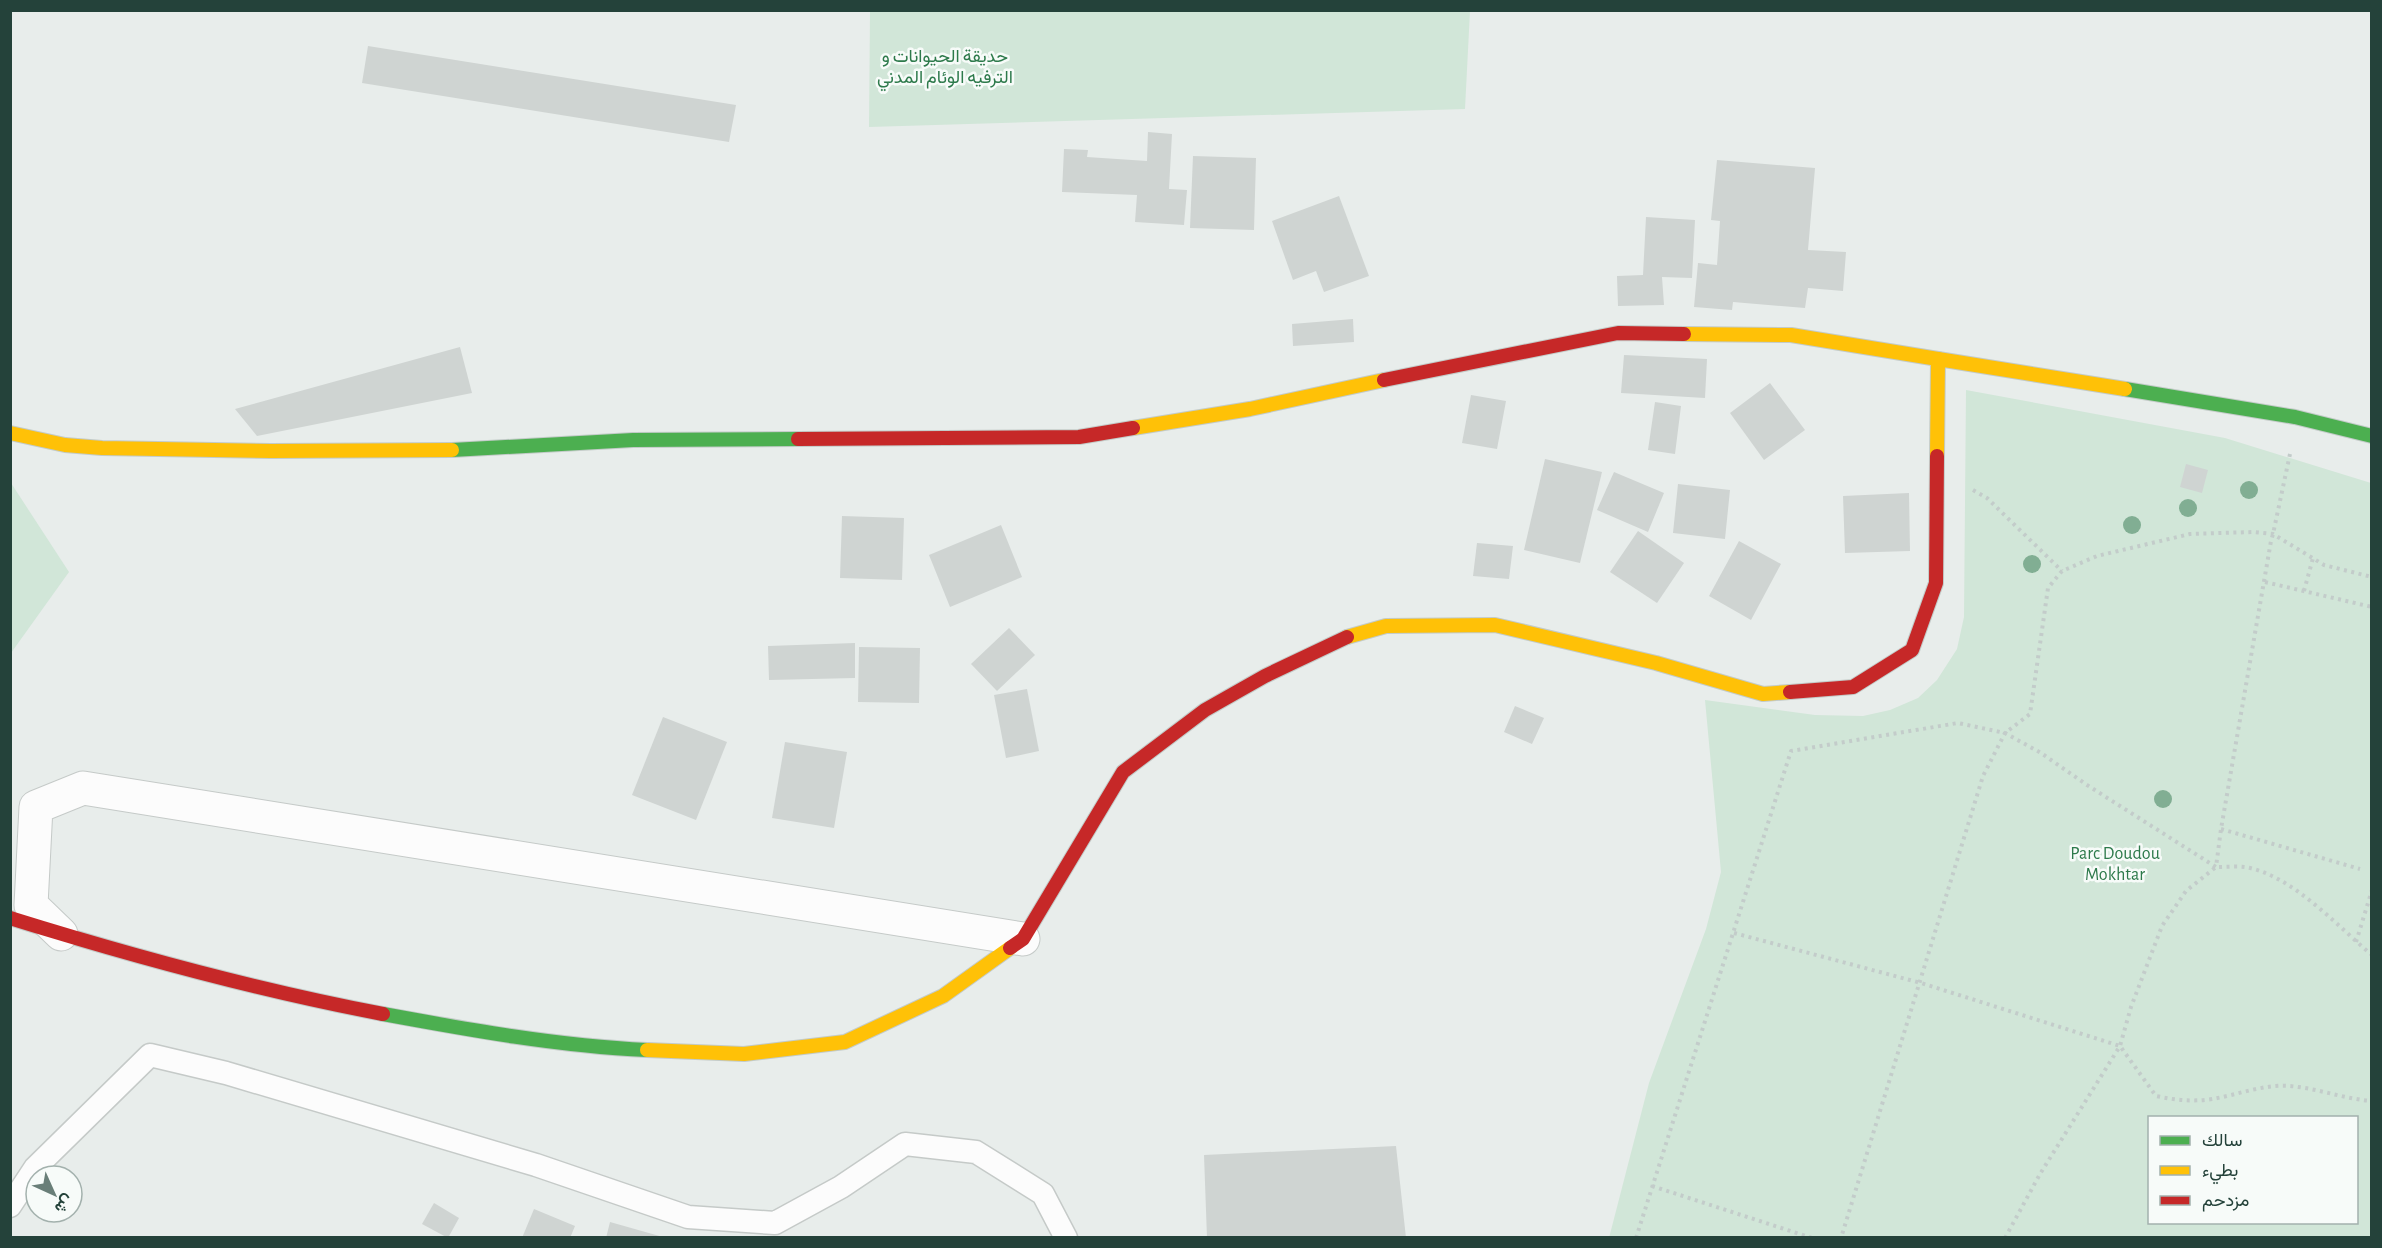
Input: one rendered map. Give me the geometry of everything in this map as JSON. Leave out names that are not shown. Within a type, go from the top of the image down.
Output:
[{"type":"street","points":[[10,433],[66,445],[102,448],[271,452],[442,451],[633,440],[1079,437],[1250,409],[1448,366],[1618,333],[1791,335],[2295,417],[2372,436]]},
{"type":"street","points":[[10,918],[295,997],[443,1025],[597,1048],[744,1054],[845,1042],[943,996],[1023,939],[1123,772],[1205,710],[1265,676],[1343,638],[1386,626],[1495,625],[1656,663],[1763,694],[1853,687],[1912,650],[1936,583],[1938,359]]},
{"type":"street","points":[[61,934],[31,904],[36,807],[84,788],[1023,939]]},
{"type":"lane","points":[[10,1206],[35,1167],[150,1055],[226,1073],[501,1155],[688,1217],[780,1230],[905,1144],[976,1152],[1043,1194],[1066,1238]]},
{"type":"path","points":[[2005,1238],[2040,1174],[2120,1046],[2162,926],[2187,891],[2216,867],[2295,417]]},
{"type":"path","points":[[1937,483],[1965,486],[1987,498],[2062,571]]},
{"type":"path","points":[[1841,1238],[1983,776],[2006,733],[2030,714],[2048,588],[2062,571],[2097,556],[2190,534],[2230,531],[2273,534],[2324,565],[2372,577]]},
{"type":"path","points":[[2304,591],[2313,558]]},
{"type":"path","points":[[2265,582],[2372,607]]},
{"type":"path","points":[[1636,1238],[1791,751],[1958,723],[2006,733],[2041,753],[2216,867],[2245,867],[2276,878],[2312,902],[2372,955]]},
{"type":"path","points":[[2221,829],[2360,869]]},
{"type":"path","points":[[2356,942],[2372,890]]},
{"type":"path","points":[[1734,933],[1921,983],[2120,1046],[2156,1096],[2180,1101],[2210,1099],[2288,1086],[2372,1101]]},
{"type":"path","points":[[1652,1186],[1812,1238]]},
{"type":"green space","name":"حديقة الحيوانات و الترفيه الوئام المدني","points":[[870,11],[1470,11],[1465,109],[869,127]]},
{"type":"green space","name":"Parc Doudou Mokhtar","points":[[1966,390],[2225,438],[2371,483],[2371,1237],[1609,1238],[1649,1083],[1706,929],[1721,872],[1705,700],[1815,715],[1863,716],[1890,710],[1918,698],[1937,680],[1957,649],[1964,617]]},
{"type":"green space","points":[[10,484],[69,572],[11,653]]},
{"type":"building","points":[[368,46],[736,105],[729,142],[362,83]]},
{"type":"building","points":[[1148,132],[1172,134],[1169,189],[1187,190],[1184,225],[1135,222],[1137,195],[1062,192],[1064,149],[1088,150],[1087,157],[1147,161]]},
{"type":"building","points":[[1193,156],[1256,158],[1254,230],[1190,228]]},
{"type":"building","points":[[1717,160],[1815,168],[1808,250],[1846,252],[1843,291],[1808,288],[1805,308],[1733,302],[1732,310],[1694,307],[1698,263],[1717,265],[1720,221],[1711,220]]},
{"type":"building","points":[[1339,196],[1369,276],[1324,292],[1316,271],[1293,280],[1272,221]]},
{"type":"building","points":[[1646,217],[1695,220],[1692,278],[1662,277],[1664,305],[1618,306],[1617,276],[1643,275]]},
{"type":"building","points":[[1353,319],[1354,342],[1293,346],[1292,324]]},
{"type":"building","points":[[460,347],[472,393],[257,436],[235,409]]},
{"type":"building","points":[[1624,355],[1707,359],[1705,398],[1621,393]]},
{"type":"building","points":[[1770,383],[1805,430],[1764,460],[1730,413]]},
{"type":"building","points":[[1471,395],[1506,401],[1497,449],[1462,443]]},
{"type":"building","points":[[1655,402],[1681,406],[1675,454],[1648,450]]},
{"type":"building","points":[[1545,459],[1602,472],[1580,563],[1524,550]]},
{"type":"building","points":[[2186,464],[2208,470],[2202,493],[2180,487]]},
{"type":"building","points":[[1614,472],[1664,493],[1648,532],[1597,510]]},
{"type":"building","points":[[1678,484],[1730,490],[1725,539],[1673,533]]},
{"type":"building","points":[[1909,493],[1910,551],[1845,553],[1843,496]]},
{"type":"building","points":[[842,516],[904,518],[902,580],[840,578]]},
{"type":"building","points":[[1001,525],[1022,577],[950,607],[929,555]]},
{"type":"building","points":[[1638,531],[1684,563],[1657,603],[1610,572]]},
{"type":"building","points":[[1739,541],[1781,564],[1751,620],[1709,596]]},
{"type":"building","points":[[1477,543],[1513,546],[1509,579],[1473,576]]},
{"type":"building","points":[[1009,628],[1035,655],[997,691],[971,664]]},
{"type":"building","points":[[855,643],[855,678],[769,680],[768,646]]},
{"type":"building","points":[[859,647],[920,648],[919,703],[858,702]]},
{"type":"building","points":[[1027,689],[1039,751],[1006,758],[994,695]]},
{"type":"building","points":[[1515,706],[1544,718],[1532,744],[1504,732]]},
{"type":"building","points":[[663,717],[727,742],[696,820],[632,795]]},
{"type":"building","points":[[785,742],[847,752],[834,828],[772,818]]},
{"type":"building","points":[[1396,1146],[1406,1238],[1207,1238],[1204,1155]]},
{"type":"building","points":[[434,1203],[459,1218],[448,1238],[422,1224]]},
{"type":"building","points":[[534,1209],[575,1226],[570,1238],[522,1238]]},
{"type":"building","points":[[610,1222],[663,1237],[606,1238]]},
{"type":"traffic: fast","points":[[2125,389],[2295,417],[2372,436]]},
{"type":"traffic: fast","points":[[452,450],[633,440],[798,439]]},
{"type":"traffic: fast","points":[[383,1014],[547,1041],[647,1050]]},
{"type":"traffic: slow","points":[[1684,334],[1791,335],[1938,359]]},
{"type":"traffic: slow","points":[[1937,456],[1938,359],[2125,389]]},
{"type":"traffic: slow","points":[[1133,428],[1250,409],[1384,380]]},
{"type":"traffic: slow","points":[[10,433],[65,445],[102,448],[271,451],[452,450]]},
{"type":"traffic: slow","points":[[1347,637],[1386,626],[1495,625],[1656,663],[1763,694],[1790,692]]},
{"type":"traffic: slow","points":[[647,1050],[744,1054],[845,1042],[943,996],[1010,948]]},
{"type":"traffic: jam","points":[[1384,380],[1618,333],[1684,334]]},
{"type":"traffic: jam","points":[[798,439],[1079,437],[1133,428]]},
{"type":"traffic: jam","points":[[1790,692],[1853,687],[1912,650],[1936,583],[1937,456]]},
{"type":"traffic: jam","points":[[1010,948],[1023,939],[1123,772],[1205,710],[1265,676],[1347,637]]},
{"type":"traffic: jam","points":[[10,918],[195,971],[383,1014]]}]
